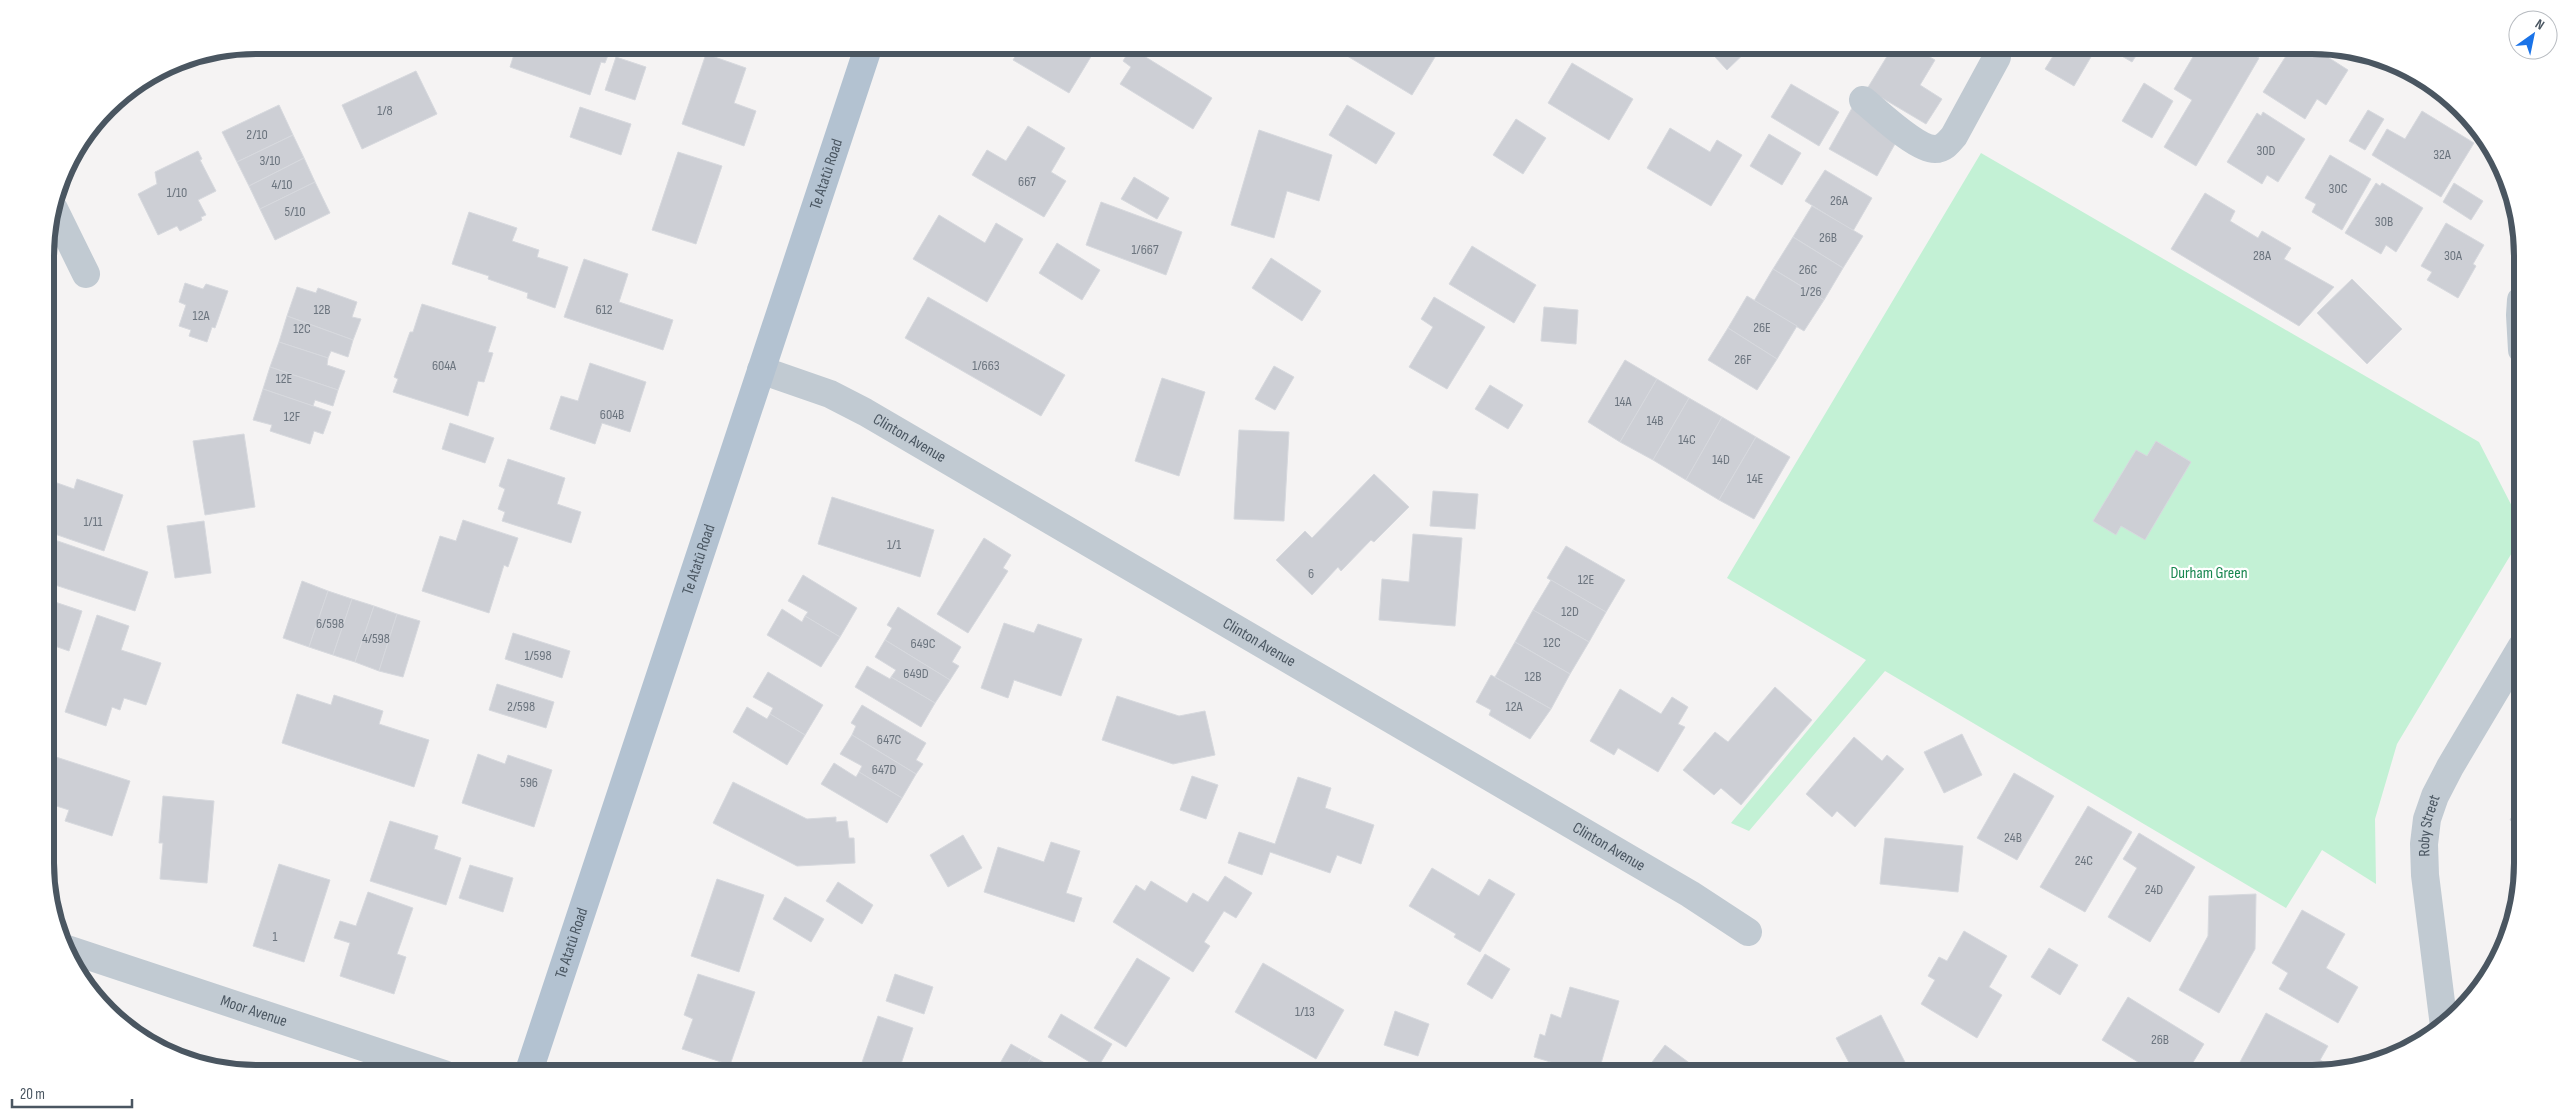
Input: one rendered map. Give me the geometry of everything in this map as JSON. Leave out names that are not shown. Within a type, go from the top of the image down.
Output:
[{"type":"main road","name":"Te Atatū Road","points":[[531,1065],[866,54]]},
{"type":"street","points":[[1863,100],[1920,144],[1934,149],[1945,146],[1954,136],[1991,54]]},
{"type":"street","points":[[58,217],[86,274]]},
{"type":"street","name":"Clinton Avenue","points":[[761,370],[830,394],[865,412],[1681,889],[1748,932]]},
{"type":"street","name":"Roby Street","points":[[2443,1017],[2425,875],[2424,844],[2427,819],[2435,796],[2450,767],[2514,659]]},
{"type":"street","name":"Moor Avenue","points":[[75,952],[417,1065]]},
{"type":"green space","name":"Durham Green","points":[[1981,153],[2479,442],[2514,510],[2514,549],[2397,744],[2375,819],[2376,884],[2322,850],[2286,908],[1885,671],[1749,831],[1731,823],[1866,660],[1727,578]]},
{"type":"building","points":[[514,54],[608,54],[605,63],[601,62],[590,95],[510,67]]},
{"type":"building","points":[[706,54],[746,68],[734,103],[756,111],[744,146],[682,124]]},
{"type":"building","points":[[1017,54],[1093,54],[1069,93],[1013,60]]},
{"type":"building","points":[[1127,54],[1141,54],[1212,98],[1193,129],[1120,84],[1131,67],[1123,61]]},
{"type":"building","points":[[1344,54],[1430,54],[1435,57],[1412,95]]},
{"type":"building","points":[[1712,54],[1744,54],[1727,70]]},
{"type":"building","points":[[1888,54],[1929,54],[1928,56],[1935,60],[1920,85],[1942,99],[1926,124],[1867,89]]},
{"type":"building","points":[[2054,54],[2093,54],[2074,86],[2045,69]]},
{"type":"building","points":[[2118,54],[2137,54],[2132,62]]},
{"type":"building","points":[[2195,54],[2252,54],[2259,58],[2196,166],[2164,147],[2192,100],[2174,89]]},
{"type":"building","points":[[2287,54],[2323,54],[2348,70],[2326,105],[2317,99],[2305,119],[2263,92]]},
{"type":"building","points":[[616,57],[646,67],[635,100],[605,90]]},
{"type":"building","points":[[1572,63],[1633,99],[1609,140],[1548,103]]},
{"type":"building","points":[[416,71],[437,114],[362,149],[342,105]]},
{"type":"building","points":[[2144,83],[2173,101],[2152,138],[2122,121]]},
{"type":"building","points":[[1791,84],[1839,112],[1819,146],[1771,117]]},
{"type":"building","points":[[279,105],[293,135],[237,162],[222,132]]},
{"type":"building","points":[[1347,105],[1395,133],[1376,164],[1329,135]]},
{"type":"building","points":[[580,107],[631,124],[621,155],[570,137]]},
{"type":"building","points":[[1852,108],[1900,135],[1877,176],[1829,149]]},
{"type":"building","points":[[2368,110],[2384,119],[2365,150],[2349,141]]},
{"type":"building","points":[[2422,111],[2474,143],[2441,197],[2372,155],[2387,129],[2405,139]]},
{"type":"building","points":[[2263,112],[2305,139],[2278,182],[2267,175],[2262,184],[2227,162],[2257,113],[2261,116]]},
{"type":"building","points":[[1516,119],[1546,138],[1523,174],[1493,155]]},
{"type":"building","points":[[1028,126],[1065,148],[1051,172],[1066,181],[1044,217],[972,175],[987,150],[1006,161]]},
{"type":"building","points":[[1670,128],[1710,152],[1717,140],[1742,155],[1711,206],[1647,168]]},
{"type":"building","points":[[1259,130],[1332,155],[1319,201],[1287,191],[1274,238],[1231,225]]},
{"type":"building","points":[[1769,134],[1801,153],[1782,185],[1750,166]]},
{"type":"building","points":[[293,135],[304,158],[249,186],[237,162]]},
{"type":"building","points":[[198,151],[202,159],[200,160],[216,191],[198,200],[206,215],[201,217],[202,220],[180,231],[177,226],[158,235],[138,194],[157,184],[155,172]]},
{"type":"building","points":[[678,152],[722,166],[696,244],[652,230]]},
{"type":"building","points":[[2330,155],[2371,179],[2342,230],[2312,212],[2316,204],[2305,198]]},
{"type":"building","points":[[304,158],[315,182],[260,209],[249,186]]},
{"type":"building","points":[[1825,170],[1872,198],[1853,231],[1805,201]]},
{"type":"building","points":[[1134,177],[1169,198],[1157,219],[1121,199]]},
{"type":"building","points":[[315,182],[330,213],[275,240],[260,209]]},
{"type":"building","points":[[2376,183],[2380,186],[2382,183],[2423,208],[2396,252],[2386,245],[2381,254],[2345,233]]},
{"type":"building","points":[[2454,183],[2483,201],[2471,220],[2443,202]]},
{"type":"building","points":[[2205,193],[2235,211],[2230,221],[2258,238],[2262,231],[2291,248],[2284,259],[2334,287],[2299,326],[2171,249]]},
{"type":"building","points":[[1101,202],[1182,232],[1166,275],[1086,245]]},
{"type":"building","points":[[1812,206],[1863,236],[1843,268],[1793,237]]},
{"type":"building","points":[[469,212],[517,228],[512,241],[539,250],[537,257],[568,267],[555,308],[527,298],[528,293],[488,279],[489,276],[452,264]]},
{"type":"building","points":[[939,215],[985,243],[996,223],[1023,239],[987,302],[913,259]]},
{"type":"building","points":[[2446,223],[2484,245],[2473,264],[2476,266],[2458,298],[2427,280],[2432,272],[2421,266]]},
{"type":"building","points":[[1793,237],[1843,268],[1824,300],[1773,269]]},
{"type":"building","points":[[1057,243],[1100,270],[1082,300],[1039,273]]},
{"type":"building","points":[[1472,246],[1536,285],[1514,323],[1449,284]]},
{"type":"building","points":[[1271,258],[1321,291],[1302,321],[1252,288]]},
{"type":"building","points":[[584,259],[628,274],[619,302],[673,320],[663,350],[564,317]]},
{"type":"building","points":[[1773,269],[1824,300],[1804,331],[1754,301]]},
{"type":"building","points":[[2352,279],[2402,329],[2367,364],[2317,313]]},
{"type":"building","points":[[185,283],[203,289],[206,284],[228,291],[215,328],[212,327],[207,342],[189,336],[191,330],[179,326],[186,305],[179,302]]},
{"type":"building","points":[[297,287],[316,293],[318,288],[357,302],[352,317],[361,319],[353,340],[287,316]]},
{"type":"building","points":[[1747,296],[1797,326],[1777,359],[1728,328]]},
{"type":"building","points":[[928,297],[1065,375],[1041,416],[905,338]]},
{"type":"building","points":[[1434,297],[1485,327],[1447,389],[1409,367],[1433,327],[1421,319]]},
{"type":"building","points":[[422,304],[496,327],[488,352],[493,353],[484,382],[478,381],[468,416],[393,392],[398,379],[394,377],[410,332],[413,332]]},
{"type":"building","points":[[1544,307],[1578,310],[1576,344],[1541,341]]},
{"type":"building","points":[[287,316],[353,340],[348,357],[331,351],[328,358],[279,342]]},
{"type":"building","points":[[1728,328],[1777,359],[1757,390],[1708,360]]},
{"type":"building","points":[[279,342],[328,358],[327,365],[345,371],[338,390],[270,367]]},
{"type":"building","points":[[1625,360],[1657,379],[1620,442],[1588,422]]},
{"type":"building","points":[[590,363],[646,382],[630,432],[602,423],[595,444],[550,429],[561,396],[578,401]]},
{"type":"building","points":[[1274,366],[1294,377],[1275,410],[1255,399]]},
{"type":"building","points":[[270,367],[338,390],[333,406],[315,400],[313,406],[263,389]]},
{"type":"building","points":[[1162,378],[1205,392],[1179,476],[1135,461]]},
{"type":"building","points":[[1657,379],[1689,398],[1653,460],[1620,442]]},
{"type":"building","points":[[1490,385],[1523,405],[1508,429],[1475,409]]},
{"type":"building","points":[[263,389],[331,412],[323,434],[314,431],[310,444],[270,431],[272,425],[253,420]]},
{"type":"building","points":[[1689,398],[1722,417],[1686,480],[1653,460]]},
{"type":"building","points":[[1722,417],[1756,437],[1719,500],[1686,480]]},
{"type":"building","points":[[450,423],[494,438],[485,463],[442,449]]},
{"type":"building","points":[[1239,430],[1289,432],[1284,521],[1234,519]]},
{"type":"building","points":[[244,434],[255,507],[205,515],[193,441]]},
{"type":"building","points":[[1756,437],[1790,457],[1754,519],[1719,500]]},
{"type":"building","points":[[2156,441],[2191,462],[2145,540],[2121,526],[2116,535],[2093,521],[2136,450],[2147,456]]},
{"type":"building","points":[[508,459],[565,478],[557,504],[581,512],[571,543],[502,521],[505,512],[498,509],[505,489],[499,486]]},
{"type":"building","points":[[1374,474],[1409,507],[1374,542],[1371,540],[1341,571],[1338,567],[1312,595],[1276,560],[1305,531],[1312,538]]},
{"type":"building","points":[[77,479],[123,495],[104,551],[54,534],[54,482],[74,489]]},
{"type":"building","points":[[1433,491],[1478,494],[1475,529],[1430,526]]},
{"type":"building","points":[[832,497],[934,530],[920,577],[818,544]]},
{"type":"building","points":[[463,520],[518,538],[508,567],[504,565],[489,613],[422,591],[440,536],[456,541]]},
{"type":"building","points":[[204,521],[211,573],[175,578],[167,526]]},
{"type":"building","points":[[1413,534],[1462,538],[1455,626],[1379,620],[1382,579],[1409,582]]},
{"type":"building","points":[[984,538],[1011,555],[1003,568],[1008,571],[968,633],[937,614]]},
{"type":"building","points":[[54,540],[148,572],[135,611],[54,585]]},
{"type":"building","points":[[1566,546],[1625,580],[1606,612],[1547,578]]},
{"type":"building","points":[[803,575],[857,608],[840,637],[805,616],[808,612],[788,601]]},
{"type":"building","points":[[1551,580],[1606,612],[1589,642],[1533,610]]},
{"type":"building","points":[[302,581],[328,591],[309,647],[283,638]]},
{"type":"building","points":[[328,591],[352,599],[333,655],[309,647]]},
{"type":"building","points":[[352,599],[374,606],[355,662],[333,655]]},
{"type":"building","points":[[54,602],[82,611],[69,651],[54,646]]},
{"type":"building","points":[[374,606],[397,614],[379,671],[355,662]]},
{"type":"building","points":[[898,607],[961,647],[952,662],[959,666],[950,680],[885,640],[892,628],[887,625]]},
{"type":"building","points":[[782,609],[802,622],[805,616],[840,637],[821,667],[767,635]]},
{"type":"building","points":[[1533,610],[1589,642],[1570,674],[1515,642]]},
{"type":"building","points":[[397,614],[420,621],[403,677],[379,671]]},
{"type":"building","points":[[97,615],[129,626],[121,650],[161,663],[146,705],[124,698],[120,710],[112,707],[106,726],[65,712]]},
{"type":"building","points":[[1004,623],[1034,633],[1038,624],[1082,639],[1061,696],[1014,680],[1008,698],[981,688]]},
{"type":"building","points":[[513,633],[570,651],[562,678],[505,659]]},
{"type":"building","points":[[885,640],[950,680],[935,703],[891,677],[896,670],[875,657]]},
{"type":"building","points":[[1515,642],[1570,674],[1551,709],[1495,677]]},
{"type":"building","points":[[867,666],[890,679],[891,677],[935,703],[921,727],[855,687]]},
{"type":"building","points":[[768,672],[823,705],[805,735],[770,714],[773,708],[753,697]]},
{"type":"building","points":[[1491,675],[1551,709],[1530,739],[1489,715],[1491,710],[1476,702]]},
{"type":"building","points":[[497,684],[554,702],[546,728],[489,710]]},
{"type":"building","points":[[1775,687],[1812,720],[1741,805],[1721,788],[1714,795],[1683,770],[1715,732],[1728,742]]},
{"type":"building","points":[[1620,689],[1661,714],[1672,697],[1688,707],[1678,724],[1685,727],[1658,772],[1618,748],[1614,755],[1590,741]]},
{"type":"building","points":[[297,694],[331,705],[334,695],[383,711],[379,724],[429,740],[414,787],[282,743]]},
{"type":"building","points":[[1117,696],[1179,716],[1205,711],[1215,755],[1173,764],[1102,740]]},
{"type":"building","points":[[862,705],[926,743],[916,760],[923,764],[916,774],[852,735],[856,726],[851,723]]},
{"type":"building","points":[[747,707],[767,719],[770,714],[805,735],[787,765],[733,732]]},
{"type":"building","points":[[1962,734],[1982,775],[1944,793],[1924,752]]},
{"type":"building","points":[[852,735],[916,774],[902,798],[859,772],[862,766],[840,754]]},
{"type":"building","points":[[1854,737],[1882,761],[1887,755],[1904,769],[1855,827],[1837,811],[1832,817],[1806,794]]},
{"type":"building","points":[[478,754],[505,764],[508,755],[552,770],[534,827],[462,803]]},
{"type":"building","points":[[56,757],[130,781],[112,836],[65,821],[69,810],[54,805],[54,763]]},
{"type":"building","points":[[834,763],[856,777],[859,772],[902,798],[887,823],[821,784]]},
{"type":"building","points":[[2014,773],[2054,796],[2017,860],[1977,838]]},
{"type":"building","points":[[1192,776],[1218,785],[1206,819],[1180,810]]},
{"type":"building","points":[[1298,777],[1331,788],[1325,808],[1374,825],[1361,864],[1337,855],[1330,873],[1270,852],[1262,875],[1228,863],[1239,832],[1275,844]]},
{"type":"building","points":[[733,782],[807,819],[836,817],[836,822],[847,821],[849,838],[854,838],[855,863],[797,866],[713,823]]},
{"type":"building","points":[[163,796],[214,801],[207,883],[160,879],[163,843],[159,843]]},
{"type":"building","points":[[2088,806],[2132,832],[2085,912],[2040,887]]},
{"type":"building","points":[[2514,813],[2514,822],[2510,820]]},
{"type":"building","points":[[390,821],[438,836],[434,849],[461,858],[446,905],[370,881]]},
{"type":"building","points":[[2139,833],[2195,867],[2150,942],[2108,917],[2137,868],[2123,859]]},
{"type":"building","points":[[963,835],[982,868],[948,887],[930,855]]},
{"type":"building","points":[[1885,838],[1963,846],[1958,892],[1880,884]]},
{"type":"building","points":[[1051,842],[1080,851],[1066,893],[1082,898],[1074,922],[984,892],[998,847],[1044,862]]},
{"type":"building","points":[[279,864],[330,880],[304,962],[253,946]]},
{"type":"building","points":[[470,865],[513,878],[503,912],[459,898]]},
{"type":"building","points":[[1432,868],[1479,896],[1489,879],[1515,894],[1480,952],[1454,937],[1456,934],[1409,906]]},
{"type":"building","points":[[1225,876],[1252,893],[1236,918],[1224,911],[1204,942],[1210,946],[1193,972],[1113,922],[1136,885],[1145,891],[1151,881],[1187,903],[1193,893],[1208,902]]},
{"type":"building","points":[[717,879],[764,895],[739,972],[691,956]]},
{"type":"building","points":[[838,882],[873,905],[862,924],[826,901]]},
{"type":"building","points":[[368,892],[413,908],[397,954],[406,957],[394,994],[340,976],[350,943],[334,938],[340,921],[356,926]]},
{"type":"building","points":[[2256,894],[2255,949],[2219,1013],[2179,990],[2208,936],[2209,896]]},
{"type":"building","points":[[785,897],[824,919],[811,942],[773,919]]},
{"type":"building","points":[[2302,910],[2345,934],[2326,968],[2358,987],[2338,1023],[2279,989],[2288,973],[2272,963]]},
{"type":"building","points":[[1964,931],[2007,956],[1989,987],[2002,995],[1977,1038],[1921,1004],[1935,980],[1928,976],[1939,957],[1947,961]]},
{"type":"building","points":[[2049,948],[2078,965],[2060,995],[2031,977]]},
{"type":"building","points":[[1485,954],[1510,969],[1492,999],[1467,984]]},
{"type":"building","points":[[1137,958],[1170,978],[1126,1047],[1094,1028]]},
{"type":"building","points":[[1263,963],[1344,1010],[1316,1059],[1235,1012]]},
{"type":"building","points":[[698,974],[755,992],[730,1065],[682,1049],[693,1019],[684,1015]]},
{"type":"building","points":[[895,974],[933,987],[924,1014],[886,1001]]},
{"type":"building","points":[[1570,987],[1619,1001],[1601,1065],[1560,1065],[1534,1057],[1540,1034],[1545,1036],[1551,1014],[1561,1018]]},
{"type":"building","points":[[2128,997],[2204,1044],[2191,1065],[2136,1065],[2138,1062],[2102,1040]]},
{"type":"building","points":[[1395,1011],[1429,1024],[1418,1056],[1384,1045]]},
{"type":"building","points":[[2266,1013],[2328,1046],[2320,1060],[2329,1065],[2239,1064]]},
{"type":"building","points":[[1061,1014],[1112,1044],[1099,1065],[1095,1065],[1048,1037]]},
{"type":"building","points":[[1881,1015],[1906,1065],[1850,1065],[1836,1038]]},
{"type":"building","points":[[878,1016],[913,1028],[901,1065],[861,1065]]},
{"type":"building","points":[[1011,1044],[1032,1056],[1026,1065],[999,1065]]},
{"type":"building","points":[[1665,1045],[1692,1065],[1650,1065]]},
{"type":"building","points":[[1032,1056],[1048,1065],[1026,1065]]}]
